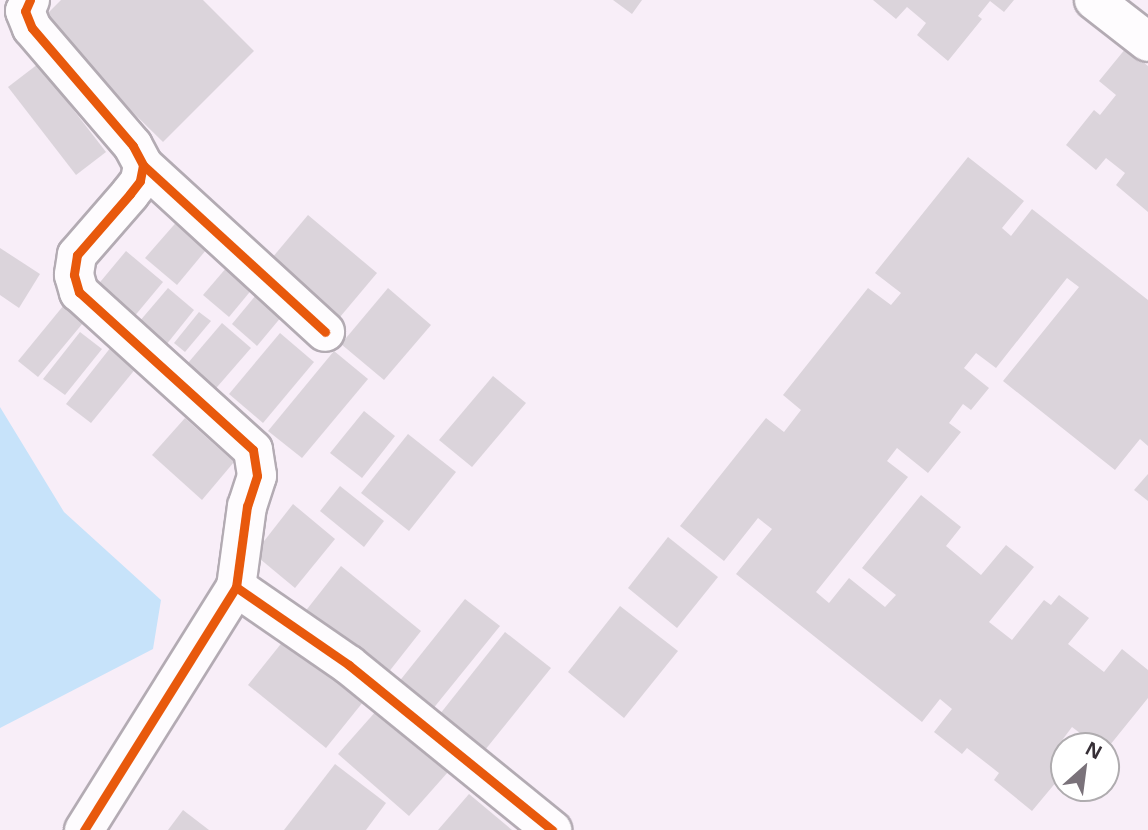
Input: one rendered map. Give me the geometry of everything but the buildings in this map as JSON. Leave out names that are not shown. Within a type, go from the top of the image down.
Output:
[{"type":"street","points":[[30,0],[25,11],[32,28],[133,146],[144,166],[326,332]]},
{"type":"street","points":[[1094,0],[1148,43]]},
{"type":"street","points":[[85,830],[236,587],[247,506],[257,476],[253,450],[79,292],[74,275],[77,255],[140,181],[144,166]]},
{"type":"street","points":[[236,587],[349,665],[552,830]]},
{"type":"water","points":[[0,407],[64,512],[161,600],[153,649],[0,728]]},
{"type":"cycle path","points":[[30,0],[25,11],[32,28],[133,146],[143,165],[140,181],[77,255],[74,275],[79,292],[253,450],[257,476],[247,506],[236,587],[84,830]]},
{"type":"cycle path","points":[[143,165],[325,332]]},
{"type":"cycle path","points":[[236,587],[349,665],[552,830]]}]
